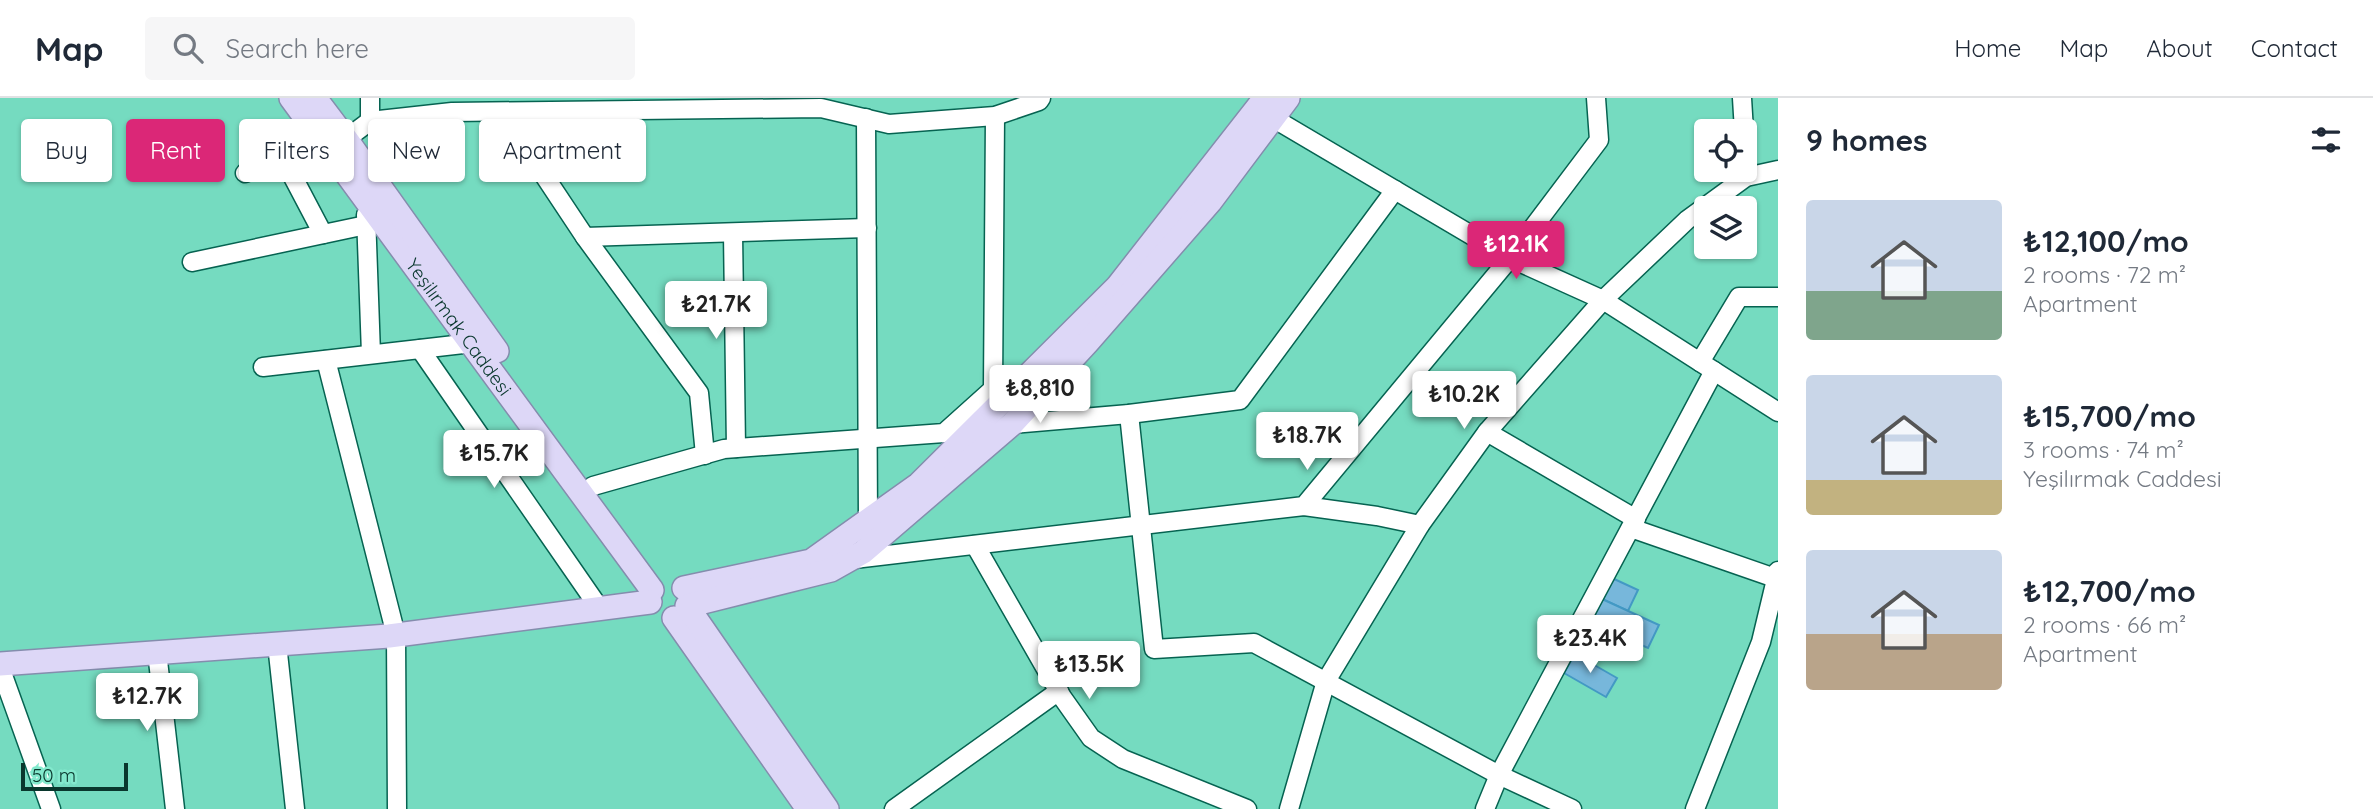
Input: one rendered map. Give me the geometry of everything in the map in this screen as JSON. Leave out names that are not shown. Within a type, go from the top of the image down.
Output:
[{"type":"main road","name":"Yeşilırmak Caddesi","points":[[291,98],[307,119]]},
{"type":"main road","name":"Yeşilırmak Caddesi","points":[[314,98],[330,119]]},
{"type":"main road","points":[[668,598],[811,562],[919,484],[1117,287],[1269,108],[1288,98]]},
{"type":"main road","points":[[0,665],[396,635],[600,609],[831,570],[863,552],[1012,424],[1210,202],[1269,108]]},
{"type":"main road","name":"Yeşilırmak Caddesi","points":[[354,150],[593,486],[808,809]]},
{"type":"main road","name":"Yeşilırmak Caddesi","points":[[353,182],[472,343],[827,809]]},
{"type":"street","points":[[370,98],[370,119]]},
{"type":"street","points":[[390,119],[452,113],[632,104],[745,103],[821,107],[846,105],[866,118],[889,124],[995,116],[1041,98]]},
{"type":"street","points":[[1304,506],[1510,258],[1599,140],[1596,98]]},
{"type":"street","points":[[1742,98],[1743,119]]},
{"type":"street","points":[[1269,108],[1395,190],[1510,258],[1603,300],[1778,412]]},
{"type":"street","points":[[502,111],[585,237],[699,393],[705,455]]},
{"type":"street","points":[[593,486],[736,448],[944,433],[993,389],[995,116]]},
{"type":"street","points":[[866,118],[868,521]]},
{"type":"street","points":[[1757,175],[1778,170]]},
{"type":"street","points":[[296,182],[323,234]]},
{"type":"street","points":[[1289,809],[1326,681],[1419,525],[1487,432],[1603,300],[1687,220],[1739,182]]},
{"type":"street","points":[[1012,424],[1129,414],[1240,400],[1395,190]]},
{"type":"street","points":[[365,198],[372,354]]},
{"type":"street","points":[[192,262],[366,225]]},
{"type":"street","points":[[585,237],[867,228]]},
{"type":"street","points":[[733,233],[736,448]]},
{"type":"street","points":[[1485,809],[1499,775],[1633,523],[1740,297],[1778,297]]},
{"type":"street","points":[[263,367],[472,343]]},
{"type":"street","points":[[420,349],[600,609]]},
{"type":"street","points":[[326,360],[396,635],[397,809]]},
{"type":"street","points":[[1129,414],[1154,649],[1254,643],[1499,775],[1572,809]]},
{"type":"street","points":[[1487,432],[1633,523],[1777,576],[1761,642],[1695,809]]},
{"type":"street","points":[[851,559],[1304,506],[1419,525]]},
{"type":"street","points":[[975,545],[1059,691],[1091,738],[1123,759],[1247,809]]},
{"type":"street","points":[[277,644],[295,809]]},
{"type":"street","points":[[157,652],[175,809]]},
{"type":"street","points":[[0,665],[51,809]]},
{"type":"street","points":[[894,809],[1059,691]]},
{"type":"building","points":[[1612,578],[1638,590],[1628,611],[1602,599]]},
{"type":"building","points":[[1602,599],[1659,625],[1648,648],[1591,623]]},
{"type":"building","points":[[1589,628],[1614,643],[1604,660],[1579,646]]},
{"type":"building","points":[[1575,654],[1617,678],[1606,697],[1564,673]]}]
